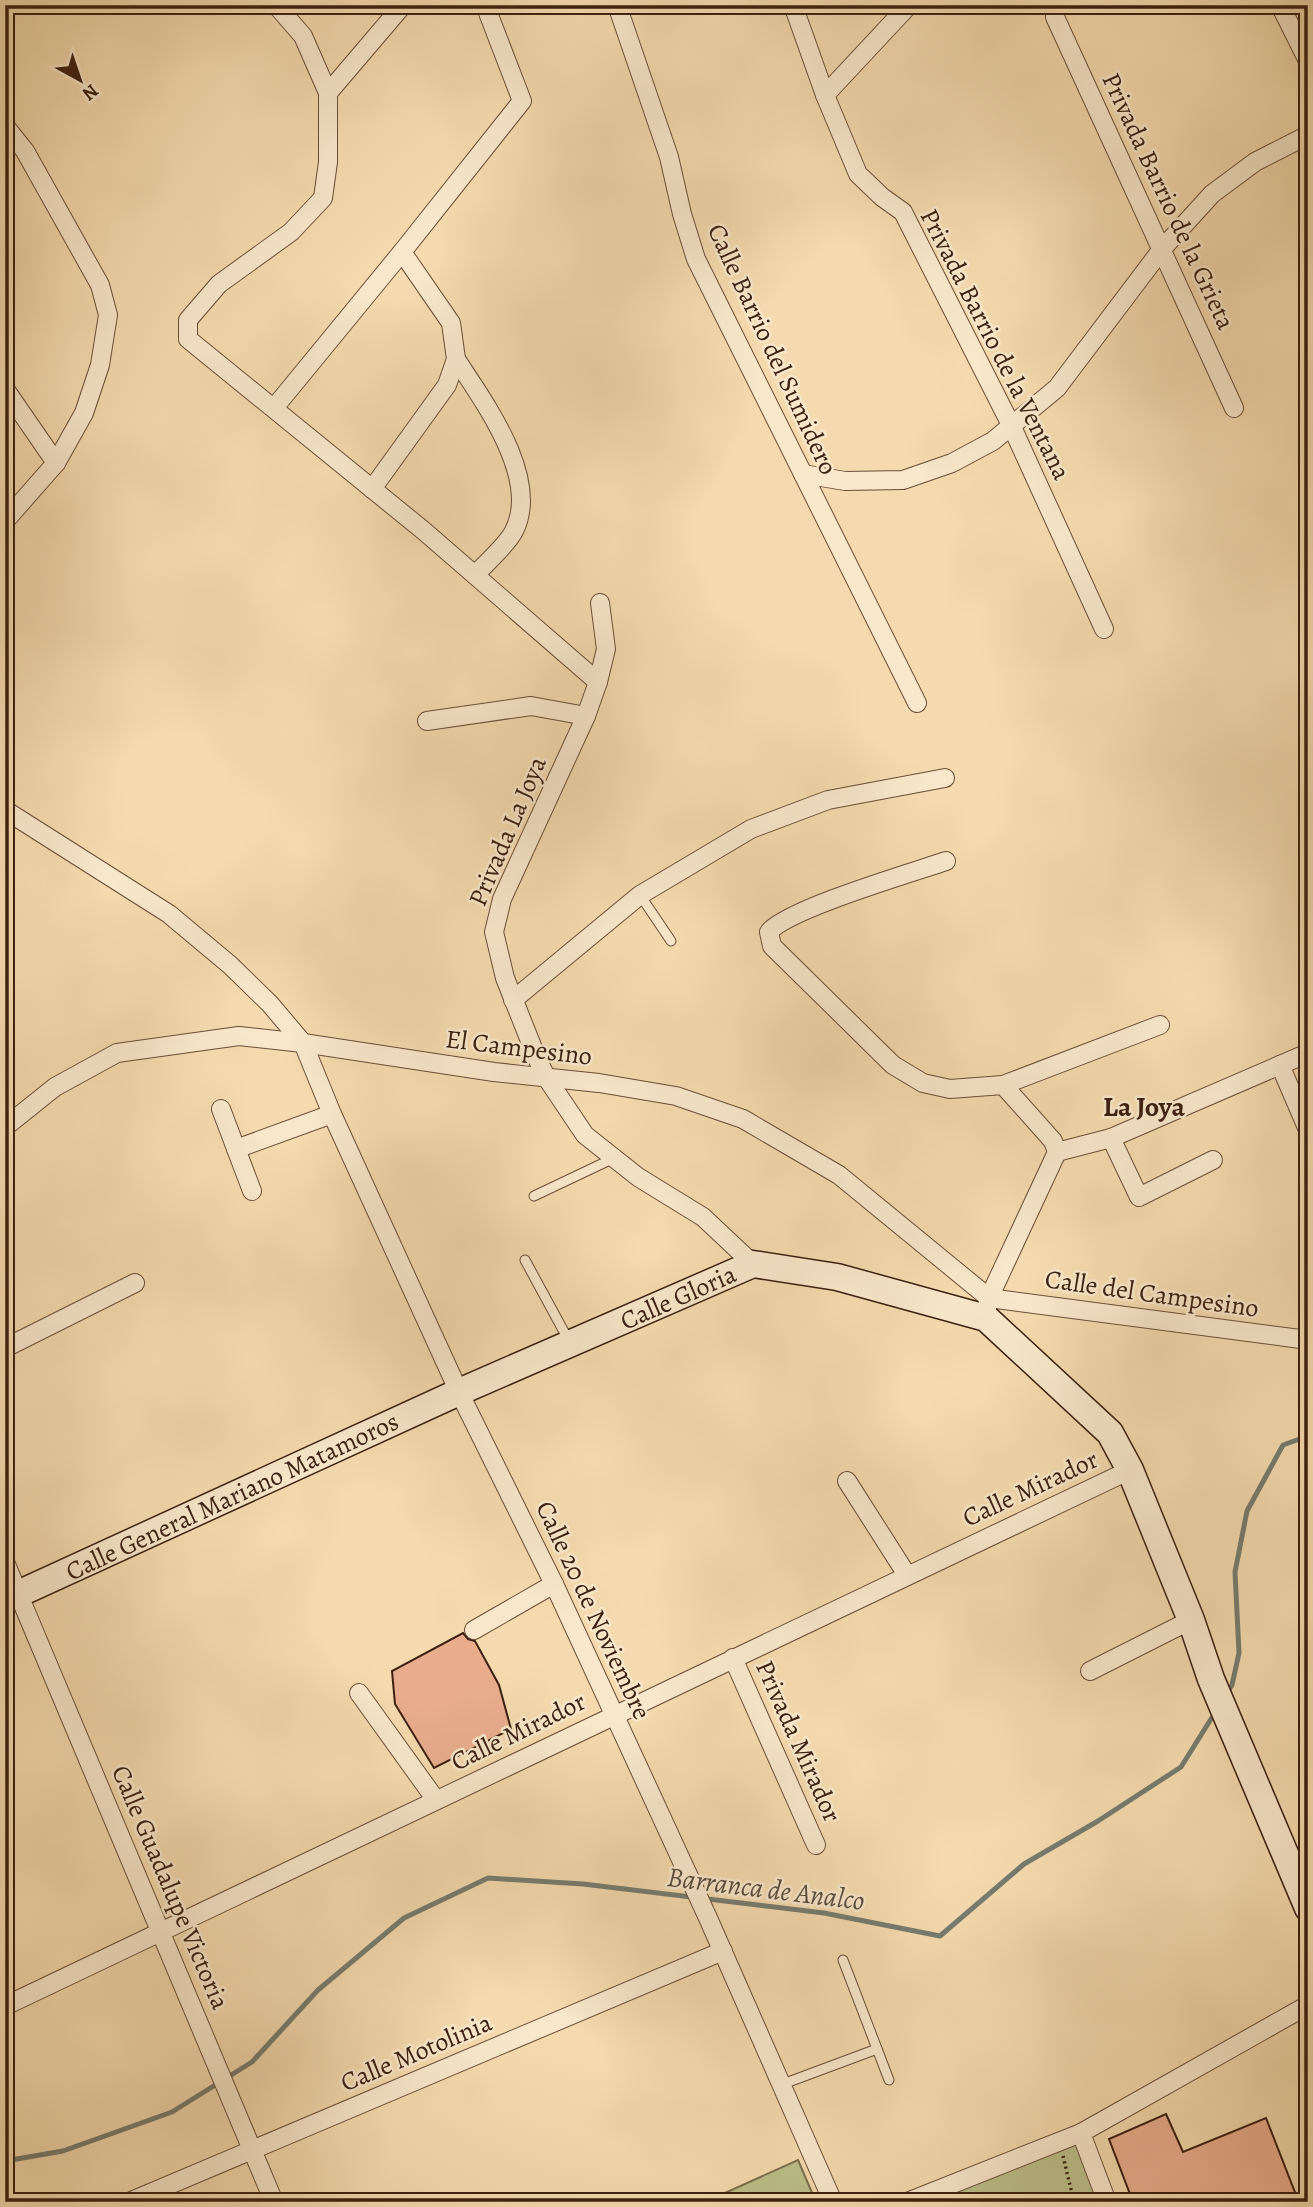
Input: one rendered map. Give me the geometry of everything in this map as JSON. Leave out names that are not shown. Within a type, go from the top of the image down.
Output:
[{"type":"main road","name":"Calle Gloria","points":[[459,1392],[753,1264],[837,1277],[987,1308]]},
{"type":"main road","points":[[987,1308],[1110,1433],[1130,1470],[1212,1679],[1308,1909]]},
{"type":"main road","name":"Calle General Mariano Matamoros","points":[[12,1597],[459,1392]]},
{"type":"street","points":[[276,5],[303,37],[328,93],[328,162],[323,198],[291,232],[219,284],[188,320],[188,339],[475,575],[598,682]]},
{"type":"street","points":[[328,93],[403,5]]},
{"type":"street","points":[[274,408],[522,100],[485,5]]},
{"type":"street","name":"Calle Barrio del Sumidero","points":[[617,5],[669,157],[696,259],[917,703]]},
{"type":"street","name":"Privada Barrio de la Ventana","points":[[793,5],[825,95],[858,174],[903,212],[1012,427],[1104,629]]},
{"type":"street","points":[[825,95],[909,5]]},
{"type":"street","points":[[1280,5],[1308,61]]},
{"type":"street","name":"Privada Barrio de la Grieta","points":[[1055,17],[1234,408]]},
{"type":"street","points":[[5,125],[25,151],[100,285],[108,315],[100,365],[84,413],[56,463],[5,521]]},
{"type":"street","points":[[803,474],[845,481],[903,480],[953,463],[993,441],[1057,388],[1162,249],[1212,194],[1255,162],[1308,135]]},
{"type":"street","points":[[402,252],[451,323],[456,359],[500,427],[517,472],[521,505],[514,531],[475,575]]},
{"type":"street","points":[[372,489],[447,385],[456,359]]},
{"type":"street","points":[[5,389],[56,463]]},
{"type":"street","name":"Privada La Joya","points":[[600,603],[606,649],[598,682],[586,716],[502,899],[494,932],[505,978],[546,1077],[585,1135],[612,1158],[703,1217],[753,1264]]},
{"type":"street","points":[[426,721],[531,706],[586,716]]},
{"type":"street","points":[[513,1000],[640,895],[751,829],[828,800],[945,778]]},
{"type":"street","name":"Calle 20 de Noviembre","points":[[5,810],[169,914],[230,965],[270,1004],[303,1043],[332,1114],[459,1392],[554,1584],[689,1875],[834,2202]]},
{"type":"street","points":[[946,861],[800,913],[769,932],[772,946],[893,1065],[923,1083],[950,1089],[1003,1085],[1160,1025]]},
{"type":"street","name":"El Campesino","points":[[5,1127],[55,1087],[117,1053],[239,1036],[676,1096],[743,1119],[839,1175],[987,1308]]},
{"type":"street","points":[[1057,1152],[1111,1138],[1308,1053]]},
{"type":"street","points":[[1280,1065],[1308,1129]]},
{"type":"street","points":[[987,1308],[1057,1152],[1053,1141],[1003,1085]]},
{"type":"street","points":[[221,1110],[252,1191]]},
{"type":"street","points":[[236,1149],[332,1114]]},
{"type":"street","points":[[1111,1138],[1139,1197],[1213,1160]]},
{"type":"street","points":[[5,1348],[135,1283]]},
{"type":"street","name":"Calle del Campesino","points":[[987,1308],[1308,1340]]},
{"type":"street","name":"Calle Mirador","points":[[5,2007],[1130,1470]]},
{"type":"street","points":[[847,1481],[907,1575]]},
{"type":"street","name":"Calle Guadalupe Victoria","points":[[5,1562],[12,1597],[161,1933],[274,2202]]},
{"type":"street","points":[[474,1630],[554,1584]]},
{"type":"street","points":[[1090,1671],[1191,1620]]},
{"type":"street","name":"Privada Mirador","points":[[733,1658],[816,1845]]},
{"type":"street","points":[[359,1693],[436,1800]]},
{"type":"street","name":"Calle Motolinia","points":[[129,2202],[723,1951]]},
{"type":"street","points":[[907,2202],[1081,2133],[1308,2005]]},
{"type":"street","points":[[1081,2133],[1107,2202]]},
{"type":"lane","points":[[640,895],[671,941]]},
{"type":"lane","points":[[534,1196],[612,1158]]},
{"type":"lane","points":[[525,1260],[571,1345]]},
{"type":"lane","points":[[843,1959],[889,2080]]},
{"type":"lane","points":[[783,2084],[877,2049]]},
{"type":"path","points":[[1060,2141],[1074,2202]]},
{"type":"path","points":[[1028,2202],[1049,2202]]},
{"type":"green space","points":[[1079,2140],[1104,2202],[918,2202]]},
{"type":"green space","points":[[798,2160],[816,2202],[705,2202]]},
{"type":"building","points":[[463,1633],[468,1639],[475,1641],[499,1685],[511,1729],[434,1768],[395,1704],[392,1671]]},
{"type":"building","points":[[1166,2114],[1183,2152],[1266,2118],[1296,2195],[1277,2202],[1133,2202],[1109,2139]]},
{"type":"waterway","name":"Barranca de Analco","points":[[1227,1693],[1232,1685],[1239,1653],[1235,1572],[1247,1511],[1283,1445],[1308,1436]]},
{"type":"waterway","name":"Barranca de Analco","points":[[5,2161],[63,2151],[172,2112],[252,2062],[318,1990],[404,1918],[488,1878],[583,1884],[824,1913],[940,1936],[1024,1864],[1098,1821],[1181,1767],[1216,1711]]},
{"type":"district","name":"La Joya","points":[[1144,1106]]}]
